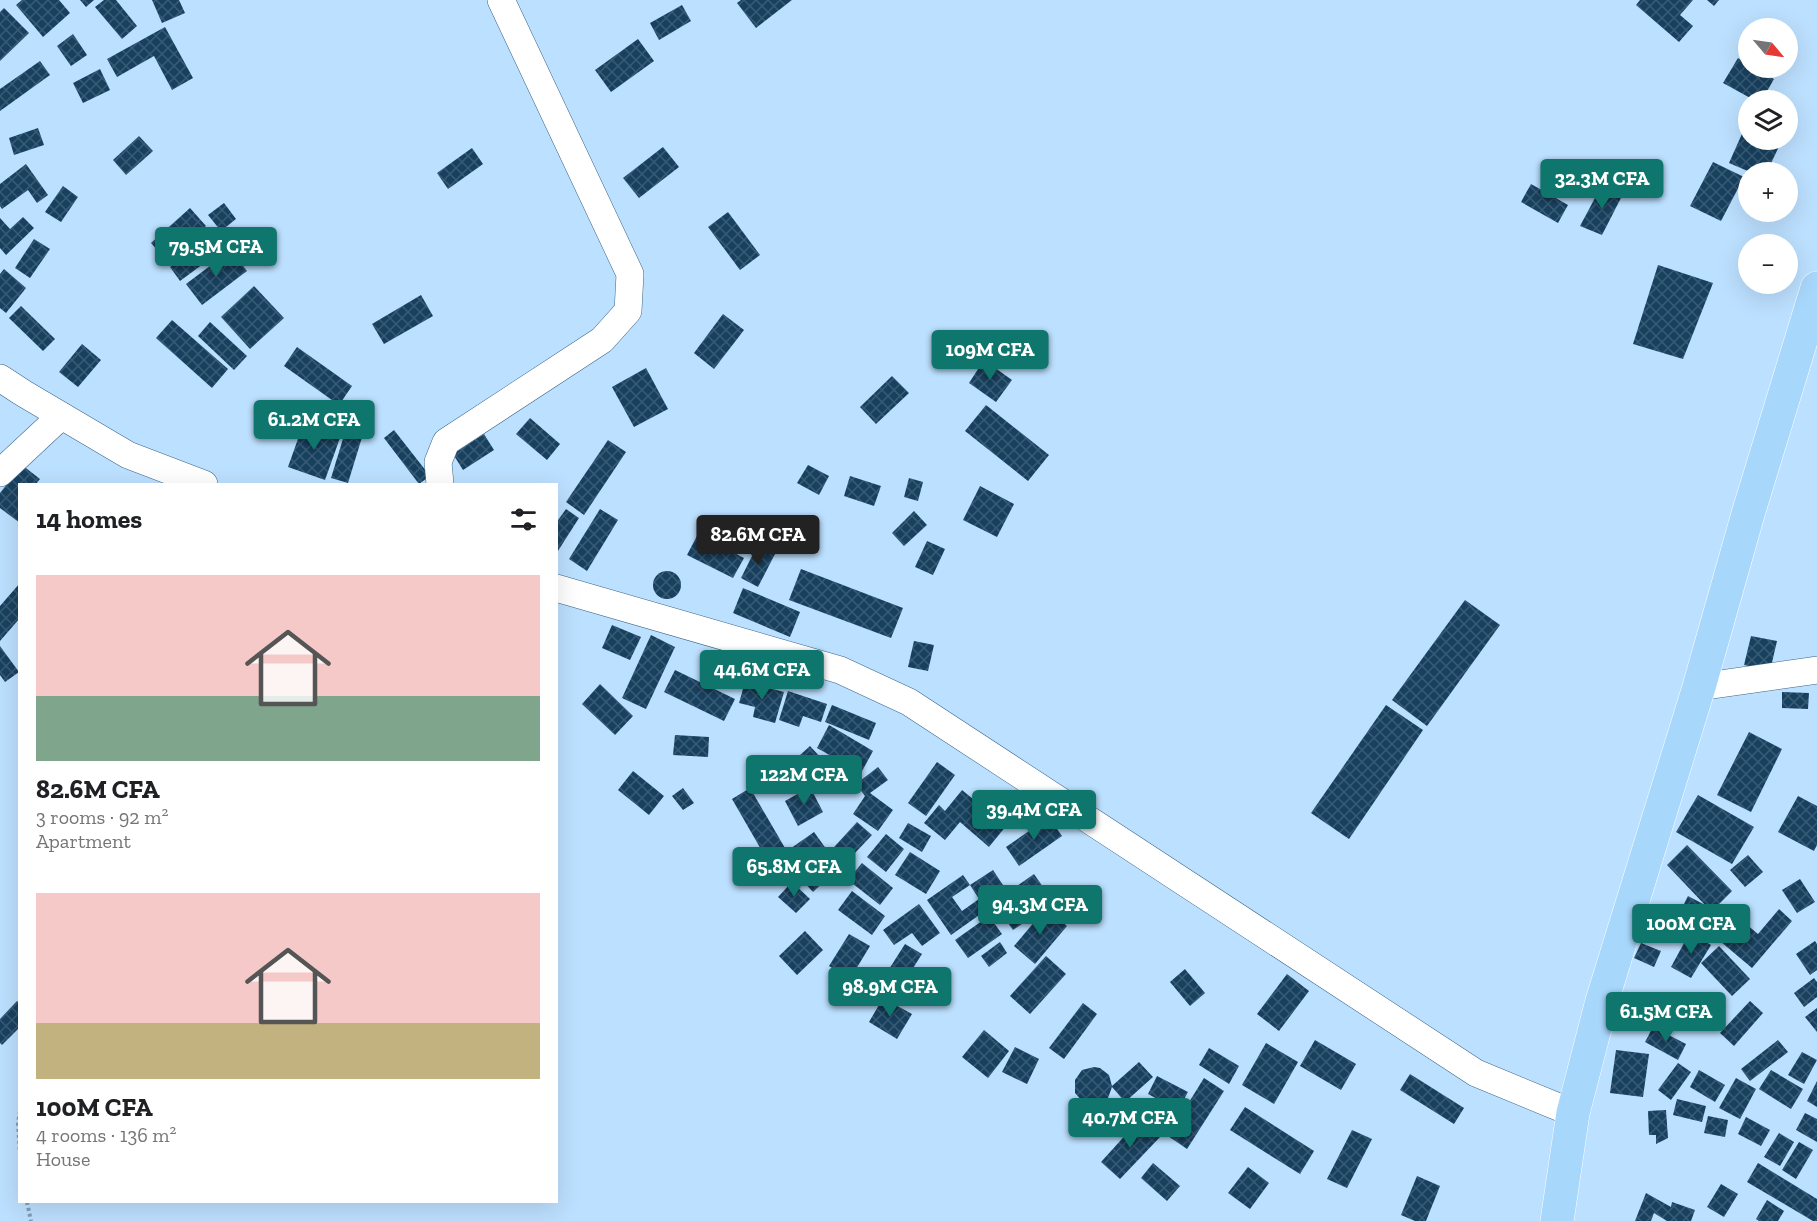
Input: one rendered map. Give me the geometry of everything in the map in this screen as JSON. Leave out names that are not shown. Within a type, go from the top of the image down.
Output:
[{"type":"main road","points":[[1557,1221],[1574,1113],[1602,1001],[1699,687],[1748,514],[1817,288]]},
{"type":"street","points":[[440,483],[438,462],[446,442],[602,340],[628,311],[630,274],[501,0]]},
{"type":"street","points":[[0,378],[128,455],[201,483]]},
{"type":"street","points":[[0,473],[61,416]]},
{"type":"street","points":[[558,589],[840,670],[909,702],[1476,1074],[1574,1113]]},
{"type":"street","points":[[1699,687],[1817,670]]},
{"type":"path","points":[[27,1203],[31,1221]]},
{"type":"building","points":[[22,0],[59,0],[70,13],[43,37],[16,5]]},
{"type":"building","points":[[80,0],[94,0],[86,7]]},
{"type":"building","points":[[104,0],[116,0],[137,26],[122,39],[95,7]]},
{"type":"building","points":[[152,0],[179,0],[185,13],[162,23]]},
{"type":"building","points":[[741,0],[792,0],[756,28],[737,3]]},
{"type":"building","points":[[1640,0],[1693,0],[1680,15],[1693,26],[1679,42],[1636,5]]},
{"type":"building","points":[[1707,0],[1719,0],[1714,6]]},
{"type":"building","points":[[682,5],[691,21],[659,40],[650,23]]},
{"type":"building","points":[[4,8],[29,33],[0,61],[0,12]]},
{"type":"building","points":[[165,27],[193,78],[172,90],[154,56],[117,77],[107,59]]},
{"type":"building","points":[[73,34],[87,55],[71,66],[57,46]]},
{"type":"building","points":[[638,39],[654,61],[611,92],[595,70]]},
{"type":"building","points":[[1738,58],[1738,78],[1774,79],[1768,90],[1738,91],[1723,83]]},
{"type":"building","points":[[40,61],[50,75],[0,111],[0,89]]},
{"type":"building","points":[[100,69],[110,90],[83,103],[73,83]]},
{"type":"building","points":[[38,128],[44,145],[14,155],[9,138]]},
{"type":"building","points":[[139,136],[153,151],[126,175],[113,160]]},
{"type":"building","points":[[1738,143],[1738,150],[1777,150],[1772,162],[1738,162],[1738,167],[1729,163]]},
{"type":"building","points":[[663,147],[679,167],[639,198],[623,178]]},
{"type":"building","points":[[472,148],[483,164],[448,189],[437,173]]},
{"type":"building","points":[[1713,162],[1738,174],[1738,188],[1721,221],[1690,206]]},
{"type":"building","points":[[26,164],[48,195],[37,203],[28,190],[2,209],[0,184]]},
{"type":"building","points":[[1603,183],[1623,194],[1602,235],[1580,226]]},
{"type":"building","points":[[1531,184],[1568,205],[1558,223],[1521,202]]},
{"type":"building","points":[[63,186],[78,197],[61,222],[45,212]]},
{"type":"building","points":[[224,203],[236,219],[221,231],[208,215]]},
{"type":"building","points":[[190,208],[206,226],[167,261],[151,243]]},
{"type":"building","points":[[728,212],[760,255],[740,270],[708,227]]},
{"type":"building","points":[[23,217],[34,228],[6,255],[0,248],[0,218],[10,229]]},
{"type":"building","points":[[216,234],[226,247],[180,281],[170,267]]},
{"type":"building","points":[[34,239],[50,249],[30,278],[15,268]]},
{"type":"building","points":[[231,250],[247,271],[202,305],[186,284]]},
{"type":"building","points":[[1658,265],[1713,283],[1683,359],[1633,344]]},
{"type":"building","points":[[4,269],[26,288],[6,313],[0,308],[0,274]]},
{"type":"building","points":[[254,286],[284,318],[250,349],[221,317]]},
{"type":"building","points":[[421,295],[433,316],[384,344],[372,324]]},
{"type":"building","points":[[21,306],[55,339],[43,351],[9,318]]},
{"type":"building","points":[[723,314],[744,330],[714,369],[694,353]]},
{"type":"building","points":[[172,320],[228,369],[212,388],[156,338]]},
{"type":"building","points":[[210,322],[247,356],[234,370],[198,336]]},
{"type":"building","points":[[82,344],[101,360],[78,387],[59,372]]},
{"type":"building","points":[[297,347],[352,386],[339,405],[284,366]]},
{"type":"building","points":[[984,360],[1012,380],[996,402],[969,383]]},
{"type":"building","points":[[646,368],[668,409],[634,427],[612,387]]},
{"type":"building","points":[[892,376],[909,393],[876,424],[860,407]]},
{"type":"building","points":[[986,405],[1049,455],[1028,481],[965,431]]},
{"type":"building","points":[[530,418],[560,444],[547,460],[516,434]]},
{"type":"building","points":[[304,422],[341,435],[325,480],[288,467]]},
{"type":"building","points":[[346,429],[363,434],[348,483],[331,478]]},
{"type":"building","points":[[394,430],[430,476],[418,483],[384,438]]},
{"type":"building","points":[[484,434],[494,450],[463,470],[453,454]]},
{"type":"building","points":[[608,440],[626,452],[584,515],[566,502]]},
{"type":"building","points":[[22,465],[40,479],[37,483],[18,483],[18,522],[0,508],[0,493]]},
{"type":"building","points":[[808,465],[829,476],[819,495],[797,483]]},
{"type":"building","points":[[850,476],[881,486],[874,506],[844,496]]},
{"type":"building","points":[[909,478],[923,482],[918,501],[904,497]]},
{"type":"building","points":[[980,486],[1014,504],[997,537],[963,520]]},
{"type":"building","points":[[566,509],[579,518],[558,551],[558,520]]},
{"type":"building","points":[[600,509],[618,520],[587,571],[569,559]]},
{"type":"building","points":[[914,511],[927,525],[904,546],[892,533]]},
{"type":"building","points":[[782,520],[797,528],[784,549],[770,541]]},
{"type":"building","points":[[698,534],[744,558],[733,578],[687,555]]},
{"type":"building","points":[[927,541],[945,549],[933,575],[915,567]]},
{"type":"building","points":[[757,546],[775,554],[758,587],[741,578]]},
{"type":"building","points":[[801,569],[903,608],[891,638],[789,600]]},
{"type":"building","points":[[667,571],[677,575],[681,585],[677,595],[667,599],[657,595],[653,585],[657,575]]},
{"type":"building","points":[[18,585],[18,620],[0,641],[0,606]]},
{"type":"building","points":[[743,588],[800,612],[790,637],[733,613]]},
{"type":"building","points":[[1465,600],[1500,625],[1427,726],[1392,700]]},
{"type":"building","points":[[612,625],[641,637],[630,660],[602,648]]},
{"type":"building","points":[[651,635],[675,647],[646,709],[622,698]]},
{"type":"building","points":[[1751,636],[1777,641],[1770,671],[1744,665]]},
{"type":"building","points":[[914,641],[934,645],[928,671],[908,667]]},
{"type":"building","points":[[0,646],[18,673],[5,682],[0,675]]},
{"type":"building","points":[[675,670],[735,699],[724,721],[664,692]]},
{"type":"building","points":[[745,682],[784,692],[775,723],[753,717],[755,707],[739,703]]},
{"type":"building","points":[[600,684],[633,716],[615,735],[582,704]]},
{"type":"building","points":[[788,691],[827,704],[821,722],[803,716],[799,727],[779,720]]},
{"type":"building","points":[[1782,692],[1809,693],[1808,709],[1782,708]]},
{"type":"building","points":[[832,705],[876,723],[869,740],[825,722]]},
{"type":"building","points":[[1386,705],[1423,730],[1349,839],[1311,813]]},
{"type":"building","points":[[829,725],[873,751],[861,773],[817,748]]},
{"type":"building","points":[[1749,732],[1782,749],[1751,812],[1717,795]]},
{"type":"building","points":[[675,735],[709,737],[708,757],[673,755]]},
{"type":"building","points":[[810,746],[822,759],[800,781],[787,767]]},
{"type":"building","points":[[937,762],[955,775],[926,816],[908,803]]},
{"type":"building","points":[[878,767],[888,780],[870,793],[893,810],[878,831],[853,814],[865,796],[856,784]]},
{"type":"building","points":[[633,771],[664,796],[649,815],[618,790]]},
{"type":"building","points":[[810,787],[823,812],[798,826],[785,801]]},
{"type":"building","points":[[683,788],[694,803],[683,810],[672,796]]},
{"type":"building","points":[[750,788],[785,848],[766,858],[732,799]]},
{"type":"building","points":[[962,790],[1006,826],[989,847],[960,822],[945,840],[924,823],[939,805],[945,811]]},
{"type":"building","points":[[1698,795],[1754,827],[1732,864],[1676,832]]},
{"type":"building","points":[[1798,796],[1817,806],[1817,845],[1814,851],[1778,832]]},
{"type":"building","points":[[1049,817],[1062,836],[1019,866],[1006,847]]},
{"type":"building","points":[[857,822],[872,835],[838,871],[824,858]]},
{"type":"building","points":[[908,823],[931,836],[922,852],[899,838]]},
{"type":"building","points":[[814,832],[827,850],[783,881],[770,863]]},
{"type":"building","points":[[886,834],[904,849],[886,872],[867,857]]},
{"type":"building","points":[[1687,845],[1732,891],[1716,907],[1734,916],[1722,937],[1679,914],[1688,896],[1705,905],[1667,865]]},
{"type":"building","points":[[910,852],[940,871],[926,894],[895,875]]},
{"type":"building","points":[[1748,855],[1763,872],[1745,887],[1730,870]]},
{"type":"building","points":[[862,863],[893,888],[880,905],[848,880]]},
{"type":"building","points":[[821,864],[831,875],[813,892],[803,881]]},
{"type":"building","points":[[993,870],[1009,894],[951,935],[927,900],[963,875],[970,885]],"holes":[[[970,885],[979,899],[962,911],[952,897]]]},
{"type":"building","points":[[1034,874],[1052,900],[1036,912],[1017,886]]},
{"type":"building","points":[[1800,879],[1815,902],[1797,913],[1782,890]]},
{"type":"building","points":[[792,882],[810,899],[796,913],[778,897]]},
{"type":"building","points":[[852,891],[885,916],[872,935],[838,910]]},
{"type":"building","points":[[1012,903],[1025,922],[1013,930],[1000,912]]},
{"type":"building","points":[[919,904],[940,933],[922,946],[912,933],[894,945],[883,930]]},
{"type":"building","points":[[1046,908],[1067,926],[1035,964],[1014,946]]},
{"type":"building","points":[[1779,909],[1792,921],[1752,968],[1721,942],[1740,919],[1758,934]]},
{"type":"building","points":[[989,916],[1002,934],[968,958],[955,940]]},
{"type":"building","points":[[805,931],[823,950],[797,975],[779,956]]},
{"type":"building","points":[[1690,932],[1711,945],[1691,978],[1671,967]]},
{"type":"building","points":[[849,934],[870,946],[850,979],[829,966]]},
{"type":"building","points":[[1815,941],[1817,970],[1810,975],[1796,954]]},
{"type":"building","points":[[1000,942],[1007,953],[989,967],[981,956]]},
{"type":"building","points":[[1641,943],[1661,951],[1654,967],[1634,958]]},
{"type":"building","points":[[905,944],[922,954],[901,987],[884,977]]},
{"type":"building","points":[[1719,946],[1750,979],[1732,996],[1701,963]]},
{"type":"building","points":[[1046,956],[1066,974],[1030,1014],[1010,996]]},
{"type":"building","points":[[1185,969],[1205,993],[1190,1006],[1170,982]]},
{"type":"building","points":[[1287,974],[1309,991],[1279,1031],[1257,1014]]},
{"type":"building","points":[[1814,978],[1817,982],[1817,997],[1804,1007],[1794,993]]},
{"type":"building","points":[[883,998],[912,1014],[897,1039],[869,1022]]},
{"type":"building","points":[[1750,1001],[1763,1013],[1734,1046],[1720,1033]]},
{"type":"building","points":[[18,1002],[18,1029],[2,1045],[0,1043],[0,1019]]},
{"type":"building","points":[[1083,1003],[1097,1014],[1064,1059],[1049,1048]]},
{"type":"building","points":[[1817,1008],[1817,1032],[1805,1017]]},
{"type":"building","points":[[1653,1027],[1686,1044],[1678,1060],[1645,1042]]},
{"type":"building","points":[[984,1030],[1009,1051],[988,1078],[962,1057]]},
{"type":"building","points":[[1315,1040],[1356,1064],[1341,1090],[1300,1066]]},
{"type":"building","points":[[1778,1040],[1788,1052],[1750,1081],[1741,1069]]},
{"type":"building","points":[[1266,1043],[1298,1062],[1274,1104],[1242,1085]]},
{"type":"building","points":[[1015,1047],[1039,1059],[1027,1084],[1002,1072]]},
{"type":"building","points":[[1209,1048],[1239,1066],[1229,1084],[1199,1065]]},
{"type":"building","points":[[1616,1050],[1649,1054],[1643,1097],[1610,1093]]},
{"type":"building","points":[[1802,1052],[1817,1060],[1804,1084],[1788,1075]]},
{"type":"building","points":[[1139,1062],[1153,1077],[1125,1102],[1112,1087],[1108,1098],[1097,1105],[1084,1103],[1075,1093],[1075,1080],[1082,1070],[1100,1068],[1109,1075],[1112,1086]]},
{"type":"building","points":[[1678,1063],[1691,1072],[1671,1100],[1658,1090]]},
{"type":"building","points":[[1699,1070],[1725,1085],[1715,1102],[1690,1087]]},
{"type":"building","points":[[1771,1070],[1803,1089],[1791,1109],[1759,1089]]},
{"type":"building","points":[[1410,1074],[1464,1108],[1454,1124],[1400,1090]]},
{"type":"building","points":[[1157,1076],[1188,1092],[1178,1110],[1148,1094]]},
{"type":"building","points":[[1204,1078],[1224,1091],[1187,1149],[1168,1136]]},
{"type":"building","points":[[1736,1078],[1756,1089],[1740,1119],[1719,1108]]},
{"type":"building","points":[[1817,1081],[1817,1107],[1807,1101]]},
{"type":"building","points":[[1677,1099],[1706,1106],[1702,1122],[1673,1115]]},
{"type":"building","points":[[1245,1107],[1314,1151],[1300,1174],[1230,1130]]},
{"type":"building","points":[[1666,1110],[1668,1138],[1656,1144],[1656,1135],[1649,1135],[1648,1111]]},
{"type":"building","points":[[1805,1113],[1817,1119],[1817,1142],[1796,1130]]},
{"type":"building","points":[[1708,1116],[1728,1120],[1725,1137],[1704,1133]]},
{"type":"building","points":[[1746,1117],[1770,1130],[1761,1146],[1738,1134]]},
{"type":"building","points":[[1140,1119],[1160,1137],[1120,1179],[1101,1162]]},
{"type":"building","points":[[1352,1130],[1372,1139],[1347,1188],[1327,1179]]},
{"type":"building","points":[[1779,1133],[1794,1142],[1780,1166],[1764,1157]]},
{"type":"building","points":[[1799,1142],[1813,1150],[1796,1179],[1782,1170]]},
{"type":"building","points":[[1153,1163],[1180,1186],[1167,1201],[1141,1178]]},
{"type":"building","points":[[1758,1163],[1817,1199],[1817,1221],[1813,1221],[1747,1182]]},
{"type":"building","points":[[1248,1167],[1269,1183],[1250,1209],[1228,1193]]},
{"type":"building","points":[[1417,1176],[1440,1186],[1426,1221],[1415,1221],[1401,1215]]},
{"type":"building","points":[[1721,1184],[1738,1194],[1724,1217],[1707,1207]]},
{"type":"building","points":[[1646,1193],[1671,1207],[1672,1202],[1695,1210],[1691,1221],[1667,1221],[1654,1213],[1651,1221],[1635,1221]]},
{"type":"building","points":[[1767,1200],[1784,1211],[1778,1221],[1756,1219]]}]
